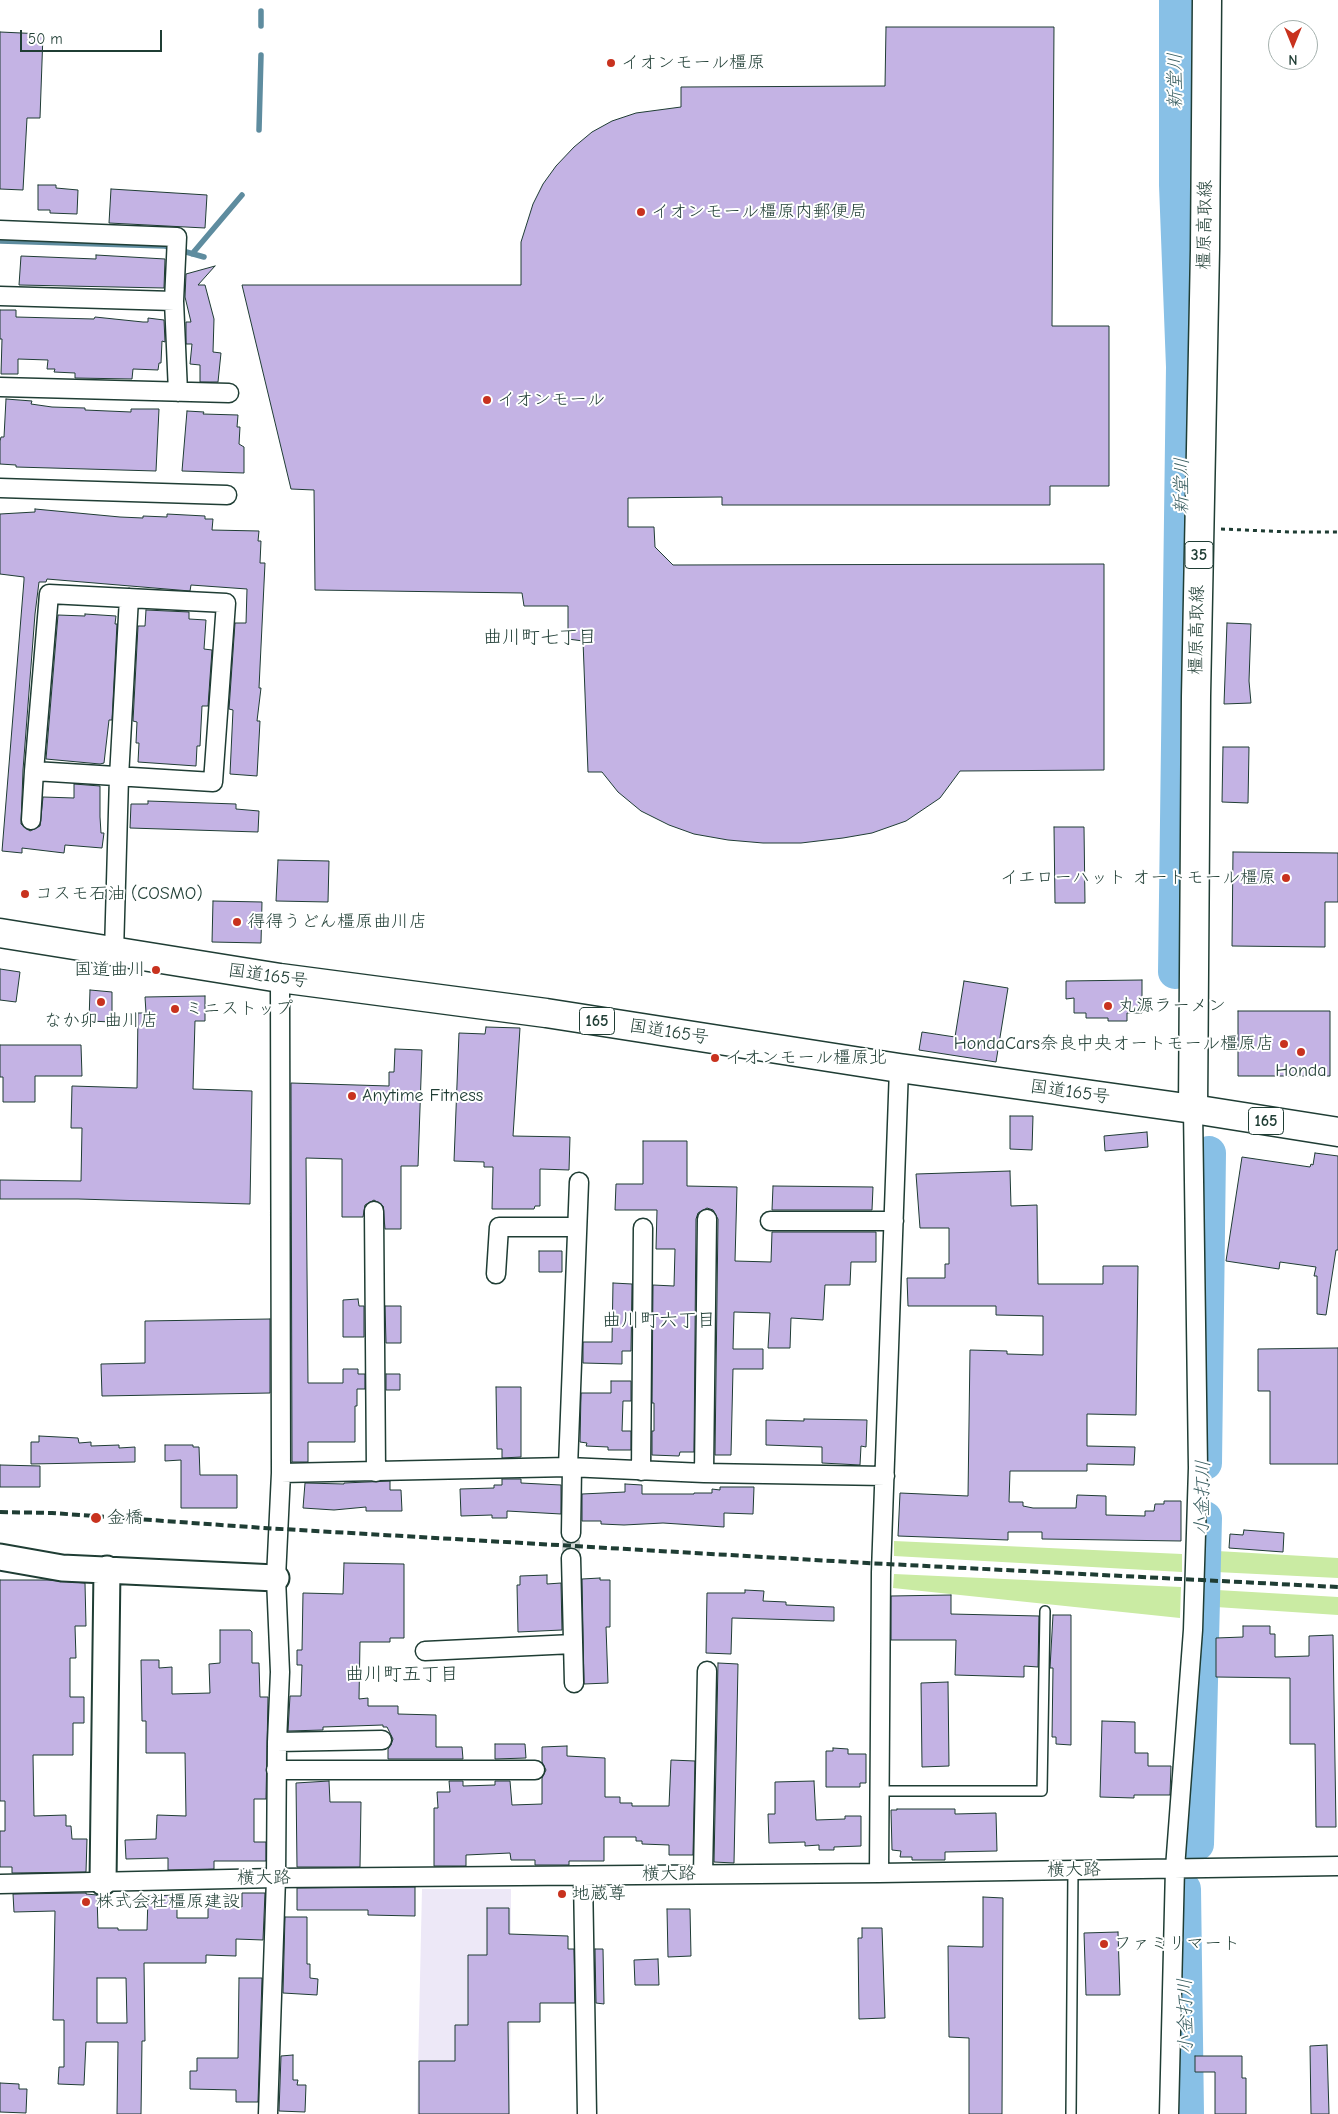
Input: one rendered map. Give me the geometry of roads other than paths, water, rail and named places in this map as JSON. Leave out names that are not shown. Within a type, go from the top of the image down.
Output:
[{"type":"main road","name":"橿原高取線","points":[[1193,1109],[1196,706],[1207,0]]},
{"type":"main road","name":"国道165号","points":[[0,933],[280,978],[546,1013],[899,1068],[1193,1109],[1338,1132]]},
{"type":"street","points":[[0,230],[177,237],[174,301],[178,392]]},
{"type":"street","points":[[0,296],[174,301]]},
{"type":"street","points":[[0,386],[229,393]]},
{"type":"street","points":[[0,488],[227,495]]},
{"type":"street","points":[[31,820],[34,771],[49,594],[226,603],[213,782],[34,771]]},
{"type":"street","points":[[114,952],[119,777],[129,598]]},
{"type":"street","points":[[268,2114],[276,1878],[276,1770],[280,1672],[276,1578],[280,1474],[280,978]]},
{"type":"street","points":[[879,1873],[881,1572],[899,1068]]},
{"type":"street","points":[[1169,2114],[1175,1868],[1193,1630],[1198,1468],[1193,1109]]},
{"type":"street","points":[[571,1533],[570,1468],[579,1182]]},
{"type":"street","points":[[374,1211],[376,1472]]},
{"type":"street","points":[[704,1474],[707,1219]]},
{"type":"street","points":[[770,1222],[894,1222]]},
{"type":"street","points":[[496,1274],[499,1228],[577,1227]]},
{"type":"street","points":[[641,1471],[643,1228]]},
{"type":"street","points":[[280,1474],[570,1468],[704,1474],[885,1476]]},
{"type":"street","points":[[0,1557],[62,1568],[107,1568],[276,1578]]},
{"type":"street","points":[[571,1558],[574,1683]]},
{"type":"street","points":[[103,1882],[107,1568]]},
{"type":"street","points":[[425,1651],[573,1644]]},
{"type":"street","points":[[703,1874],[707,1671]]},
{"type":"street","points":[[277,1742],[382,1740]]},
{"type":"street","points":[[276,1770],[535,1770]]},
{"type":"street","name":"横大路","points":[[0,1884],[276,1878],[879,1873],[1338,1866]]},
{"type":"street","points":[[582,1876],[587,2114]]},
{"type":"lane","points":[[879,1791],[1042,1791],[1045,1611]]},
{"type":"lane","points":[[1071,2114],[1073,1870]]},
{"type":"waterway","name":"新堂川","points":[[1175,972],[1183,367],[1176,185],[1176,0]]},
{"type":"waterway","points":[[261,11],[261,26]]},
{"type":"waterway","points":[[259,130],[261,55]]},
{"type":"waterway","points":[[192,254],[242,195]]},
{"type":"waterway","points":[[0,241],[165,246],[204,257]]},
{"type":"waterway","name":"小金打川","points":[[1205,1463],[1209,1153]]},
{"type":"waterway","name":"小金打川","points":[[1197,1844],[1205,1518]]},
{"type":"waterway","name":"小金打川","points":[[1184,1889],[1187,2114]]},
{"type":"tunnel","points":[[571,1533],[571,1558]]},
{"type":"railway","points":[[0,1512],[52,1513],[264,1528],[867,1563],[1338,1587]]},
{"type":"place","name":"イオンモール橿原","points":[[611,63]]},
{"type":"place","name":"イオンモール橿原内郵便局","points":[[641,212]]},
{"type":"place","name":"イオンモール","points":[[487,400]]},
{"type":"place","name":"イエローハット オートモール橿原","points":[[1286,878]]},
{"type":"place","name":"コスモ石油 (COSMO)","points":[[25,894]]},
{"type":"place","name":"得得うどん橿原曲川店","points":[[237,922]]},
{"type":"place","name":"国道曲川","points":[[156,970]]},
{"type":"place","name":"なか卯 曲川店","points":[[101,1002]]},
{"type":"place","name":"丸源ラーメン","points":[[1108,1006]]},
{"type":"place","name":"ミニストップ","points":[[175,1009]]},
{"type":"place","name":"HondaCars奈良中央オートモール橿原店","points":[[1284,1044]]},
{"type":"place","name":"Honda","points":[[1301,1052]]},
{"type":"place","name":"イオンモール橿原北","points":[[715,1058]]},
{"type":"place","name":"Anytime Fitness","points":[[352,1096]]},
{"type":"place","name":"金橋","points":[[96,1518]]},
{"type":"place","name":"地蔵尊","points":[[562,1894]]},
{"type":"place","name":"株式会社橿原建設","points":[[86,1902]]},
{"type":"place","name":"ファミリマート","points":[[1104,1944]]},
{"type":"district","name":"曲川町七丁目","points":[[540,638]]},
{"type":"district","name":"曲川町六丁目","points":[[659,1321]]},
{"type":"district","name":"曲川町五丁目","points":[[402,1675]]}]
